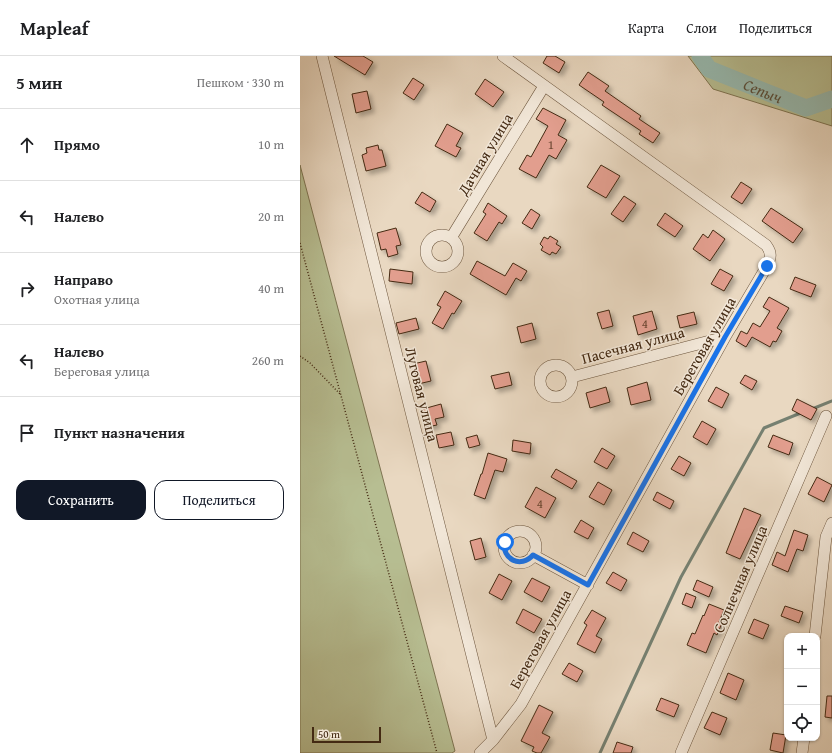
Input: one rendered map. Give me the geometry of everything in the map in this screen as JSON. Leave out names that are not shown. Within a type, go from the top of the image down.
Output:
[{"type":"street","name":"Луговая улица","points":[[322,56],[493,740]]},
{"type":"street","name":"Береговая улица","points":[[480,753],[493,740],[521,704],[771,257],[770,251],[766,245],[503,56]]},
{"type":"street","name":"Дачная улица","points":[[451,238],[544,86]]},
{"type":"street","name":"Пасечная улица","points":[[572,377],[725,337]]},
{"type":"street","name":"Солнечная улица","points":[[681,753],[826,416]]},
{"type":"street","points":[[815,633],[826,538],[832,523]]},
{"type":"street","points":[[533,555],[588,585]]},
{"type":"street","points":[[802,753],[804,741]]},
{"type":"path","points":[[300,243],[437,753]]},
{"type":"path","points":[[300,356],[310,362],[341,395]]},
{"type":"green space","points":[[688,56],[832,56],[832,126],[713,89]]},
{"type":"green space","points":[[300,165],[455,751],[452,753],[300,753]]},
{"type":"building","points":[[334,56],[363,56],[373,62],[365,75]]},
{"type":"building","points":[[547,56],[555,56],[565,62],[559,73],[543,63]]},
{"type":"building","points":[[588,72],[609,86],[605,91],[641,116],[639,119],[660,133],[653,143],[639,134],[641,131],[602,105],[604,102],[579,85]]},
{"type":"building","points":[[413,78],[424,85],[414,100],[403,93]]},
{"type":"building","points":[[485,79],[504,92],[493,107],[475,94]]},
{"type":"building","points":[[367,91],[371,109],[356,113],[352,94]]},
{"type":"building","points":[[543,108],[566,120],[558,135],[567,140],[556,159],[549,155],[536,178],[519,169],[527,155],[531,157],[548,126],[536,119]]},
{"type":"building","points":[[447,124],[463,133],[456,146],[461,148],[456,157],[435,146]]},
{"type":"building","points":[[378,145],[379,150],[382,150],[386,166],[366,171],[362,155],[367,153],[366,148]]},
{"type":"building","points":[[601,165],[620,176],[606,198],[587,187]]},
{"type":"building","points":[[741,182],[752,189],[742,204],[731,197]]},
{"type":"building","points":[[422,192],[436,201],[430,212],[415,203]]},
{"type":"building","points":[[624,196],[636,204],[623,222],[611,214]]},
{"type":"building","points":[[488,203],[507,216],[502,224],[499,222],[487,241],[474,233],[486,214],[483,212]]},
{"type":"building","points":[[771,208],[803,229],[793,243],[762,221]]},
{"type":"building","points":[[531,209],[540,215],[532,229],[522,223]]},
{"type":"building","points":[[665,213],[683,226],[675,237],[657,225]]},
{"type":"building","points":[[396,228],[401,245],[396,246],[398,254],[388,257],[386,249],[381,250],[377,233]]},
{"type":"building","points":[[713,230],[725,239],[710,261],[693,249],[703,234],[708,238]]},
{"type":"building","points":[[550,236],[558,241],[556,244],[561,247],[556,254],[552,252],[550,255],[541,250],[543,247],[540,244],[544,237],[548,239]]},
{"type":"building","points":[[477,261],[505,276],[513,263],[527,271],[521,281],[516,278],[506,295],[470,274]]},
{"type":"building","points":[[390,269],[413,272],[412,284],[389,281]]},
{"type":"building","points":[[720,269],[733,276],[724,291],[711,284]]},
{"type":"building","points":[[795,277],[816,285],[811,297],[790,289]]},
{"type":"building","points":[[445,291],[462,301],[454,314],[452,313],[443,329],[432,323],[441,307],[437,305]]},
{"type":"building","points":[[769,297],[789,308],[777,328],[782,331],[776,342],[773,341],[770,347],[752,337],[746,347],[736,341],[741,331],[747,334],[753,323],[760,327],[770,311],[763,307]]},
{"type":"building","points":[[609,310],[613,326],[602,329],[597,313]]},
{"type":"building","points":[[652,311],[657,329],[638,335],[633,316]]},
{"type":"building","points":[[694,312],[697,324],[680,328],[677,316]]},
{"type":"building","points":[[416,318],[419,329],[399,334],[396,323]]},
{"type":"building","points":[[532,323],[536,339],[521,343],[517,327]]},
{"type":"building","points":[[426,361],[431,381],[418,384],[413,364]]},
{"type":"building","points":[[509,372],[512,385],[495,389],[491,376]]},
{"type":"building","points":[[745,375],[757,381],[752,390],[740,383]]},
{"type":"building","points":[[647,382],[651,400],[631,405],[627,388]]},
{"type":"building","points":[[606,387],[610,402],[590,408],[586,393]]},
{"type":"building","points":[[716,387],[729,394],[722,408],[708,401]]},
{"type":"building","points":[[797,399],[817,409],[811,420],[792,410]]},
{"type":"building","points":[[441,404],[444,417],[435,419],[437,425],[427,427],[423,409]]},
{"type":"building","points":[[702,421],[716,429],[707,445],[693,437]]},
{"type":"building","points":[[451,432],[454,445],[439,448],[436,435]]},
{"type":"building","points":[[477,435],[480,445],[469,448],[466,438]]},
{"type":"building","points":[[773,435],[793,443],[789,455],[768,447]]},
{"type":"building","points":[[513,440],[531,443],[530,454],[512,451]]},
{"type":"building","points":[[602,448],[615,456],[607,469],[594,462]]},
{"type":"building","points":[[488,453],[507,459],[503,472],[495,470],[485,499],[474,495]]},
{"type":"building","points":[[679,456],[691,463],[684,476],[671,469]]},
{"type":"building","points":[[556,469],[577,481],[572,489],[551,477]]},
{"type":"building","points":[[817,477],[832,485],[824,502],[808,494]]},
{"type":"building","points":[[598,482],[612,490],[604,505],[589,497]]},
{"type":"building","points":[[536,487],[556,498],[545,518],[525,507]]},
{"type":"building","points":[[657,492],[674,501],[670,509],[653,500]]},
{"type":"building","points":[[744,508],[761,515],[740,559],[726,553]]},
{"type":"building","points":[[581,520],[594,528],[588,539],[574,532]]},
{"type":"building","points":[[794,530],[808,535],[803,551],[797,549],[788,572],[772,565],[777,552],[785,556]]},
{"type":"building","points":[[633,532],[649,541],[643,552],[627,544]]},
{"type":"building","points":[[481,538],[486,557],[475,560],[470,541]]},
{"type":"building","points":[[613,572],[627,580],[621,591],[606,583]]},
{"type":"building","points":[[499,574],[512,581],[502,600],[489,593]]},
{"type":"building","points":[[532,578],[550,587],[542,602],[524,592]]},
{"type":"building","points":[[697,580],[713,587],[709,597],[693,590]]},
{"type":"building","points":[[686,593],[696,597],[692,608],[682,604]]},
{"type":"building","points":[[709,604],[724,610],[719,622],[722,623],[717,635],[714,633],[706,653],[687,645],[692,633],[695,634]]},
{"type":"building","points":[[785,606],[803,612],[799,623],[781,616]]},
{"type":"building","points":[[523,609],[542,619],[534,633],[516,623]]},
{"type":"building","points":[[592,610],[606,618],[596,636],[602,639],[595,653],[577,644],[587,625],[584,623]]},
{"type":"building","points":[[754,619],[769,625],[763,639],[748,633]]},
{"type":"building","points":[[569,663],[583,671],[577,682],[562,674]]},
{"type":"building","points":[[728,673],[744,680],[736,700],[720,693]]},
{"type":"building","points":[[827,696],[832,696],[832,718],[825,717]]},
{"type":"building","points":[[661,698],[679,705],[674,717],[656,710]]},
{"type":"building","points":[[539,705],[553,712],[542,733],[550,737],[541,753],[537,753],[532,751],[534,747],[521,741]]},
{"type":"building","points":[[712,712],[727,718],[720,735],[704,728]]},
{"type":"building","points":[[773,733],[784,735],[785,741],[783,753],[770,750]]},
{"type":"building","points":[[617,742],[633,747],[631,753],[613,753]]},
{"type":"waterway","name":"Сепыч","points":[[700,56],[709,69],[806,108],[832,99]]},
{"type":"waterway","points":[[812,409],[832,401]]},
{"type":"waterway","points":[[600,753],[681,577],[764,428],[803,412]]},
{"type":"route","points":[[505,542],[504,550],[511,560],[523,562],[527,561],[533,555],[588,585],[725,337],[767,266]]}]
